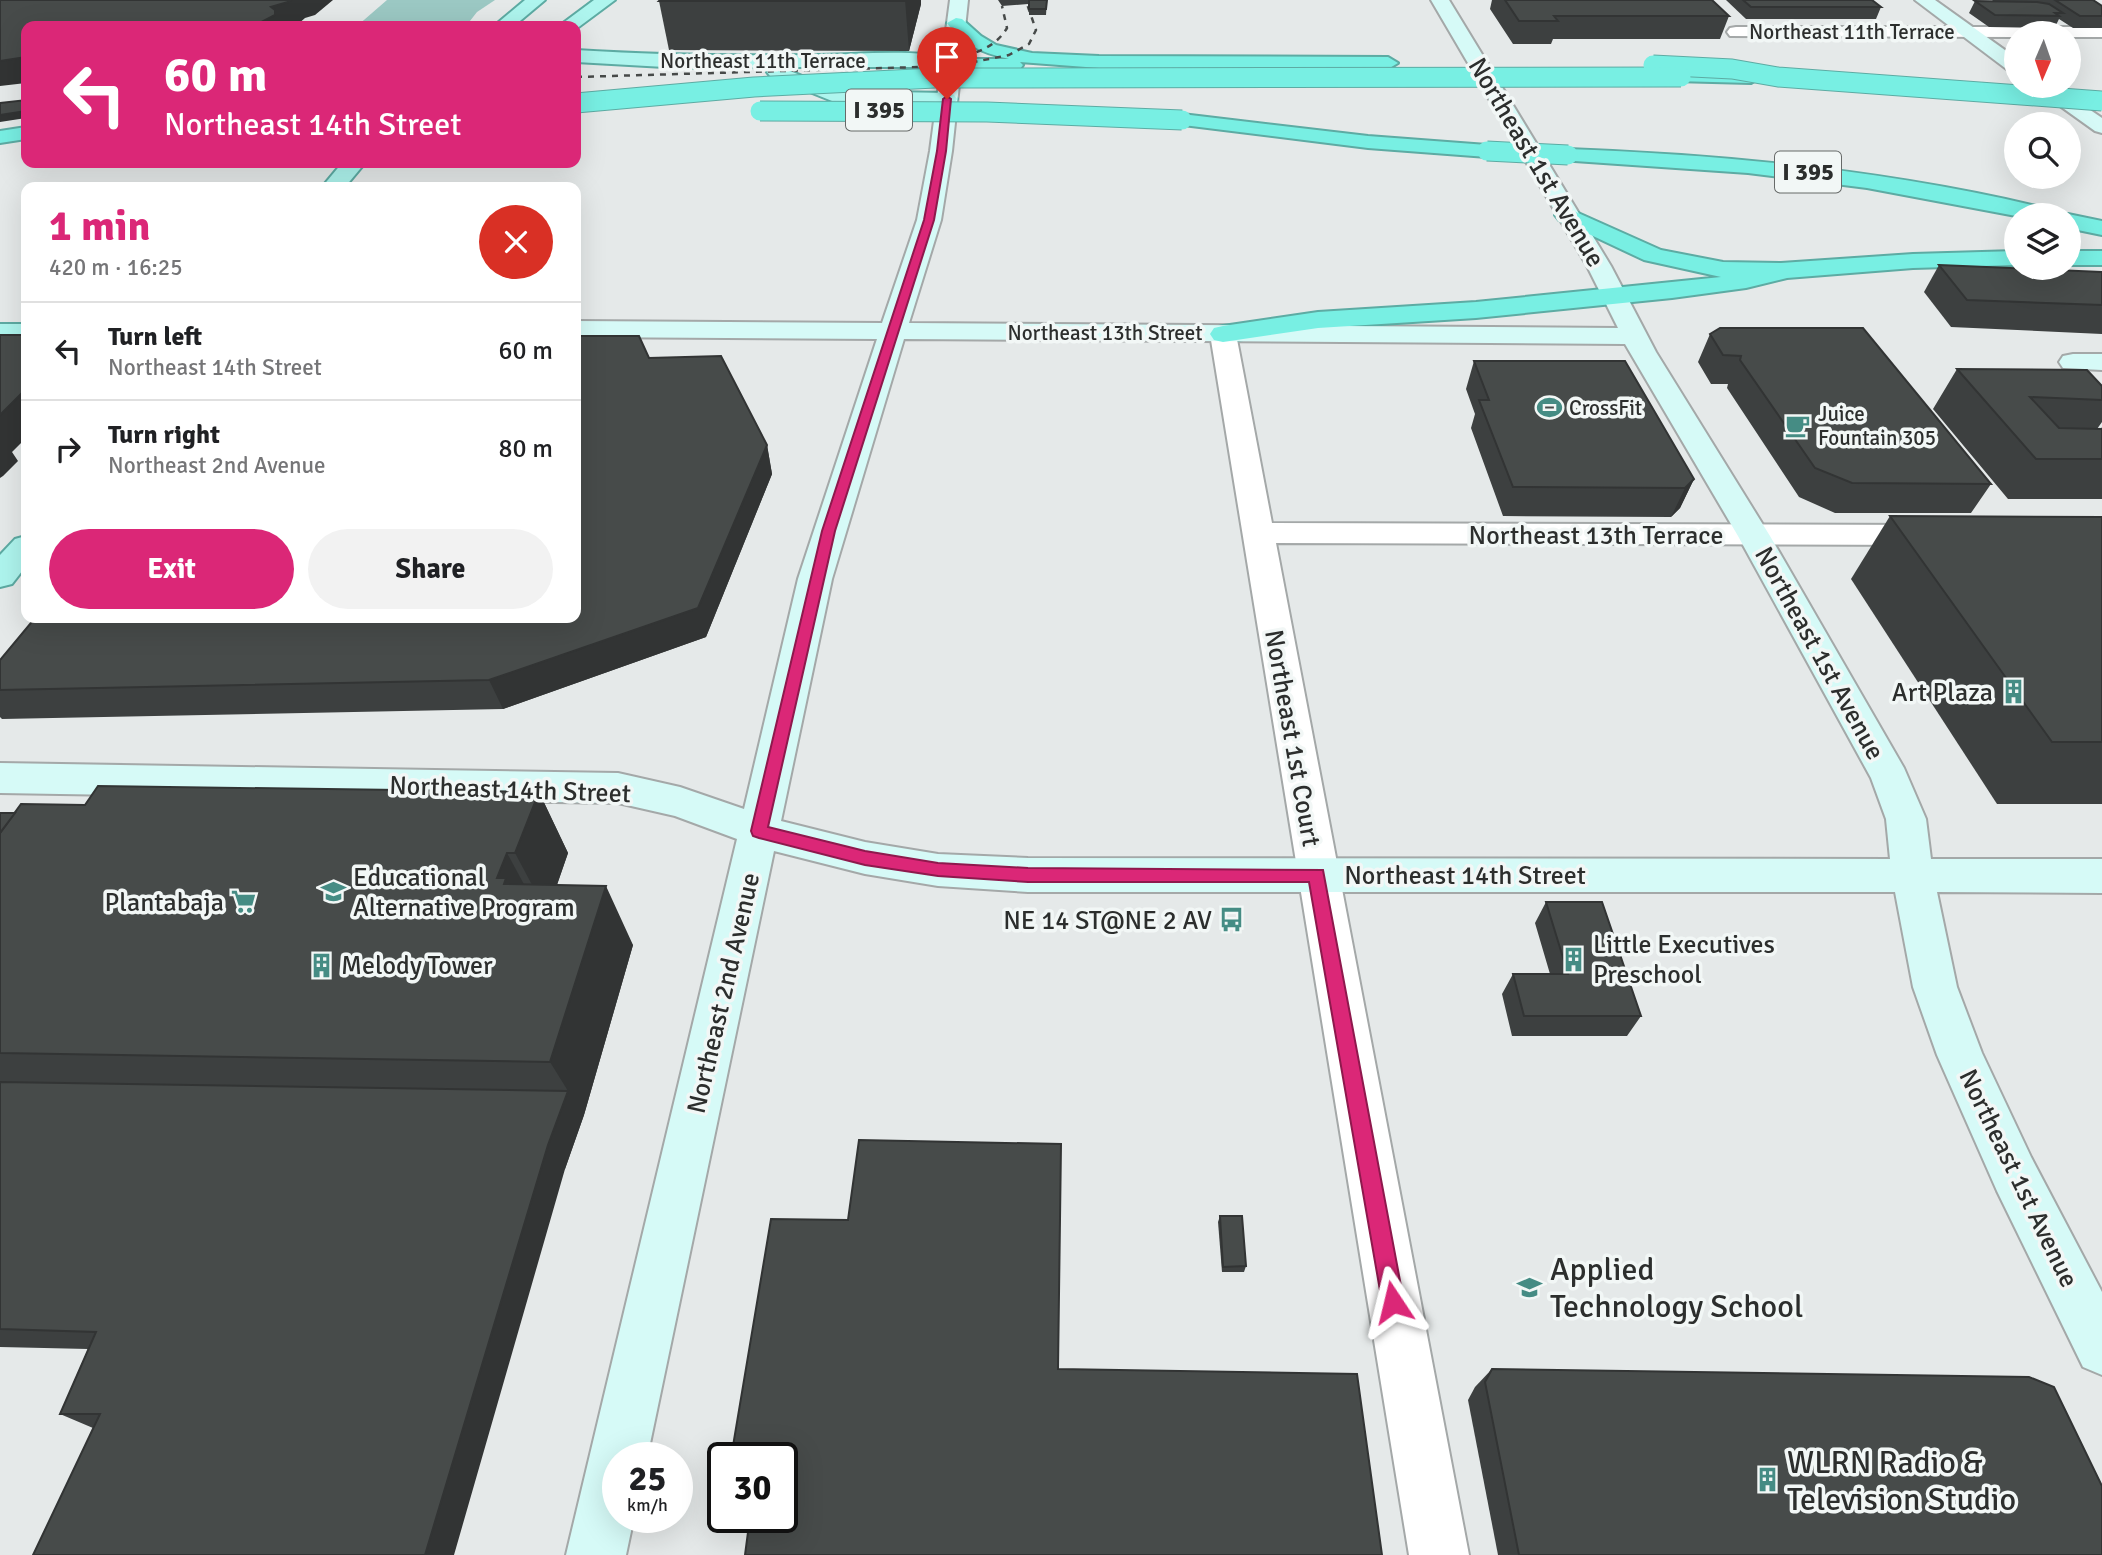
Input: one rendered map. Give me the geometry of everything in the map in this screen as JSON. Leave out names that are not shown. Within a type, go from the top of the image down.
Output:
[{"type":"highway","points":[[956,23],[979,43],[1004,54],[1032,59],[1099,62],[1629,64],[1732,69],[1778,77]]},
{"type":"highway","points":[[950,63],[1064,65],[1099,62]]},
{"type":"highway","name":"I 395","points":[[581,103],[754,87],[935,78],[1778,77],[2102,101]]},
{"type":"highway","name":"I 395","points":[[742,112],[855,110],[1045,114],[1182,121],[1487,151],[1671,159],[1823,174],[2004,207]]},
{"type":"highway","points":[[581,120],[676,114]]},
{"type":"highway","points":[[1,150],[21,136]]},
{"type":"highway","points":[[1,150],[21,144]]},
{"type":"highway","points":[[1567,215],[1636,249],[1663,259],[1722,270],[1778,272],[1898,262],[2004,258]]},
{"type":"highway","points":[[2081,223],[2102,228]]},
{"type":"highway","points":[[2081,258],[2102,258]]},
{"type":"highway","points":[[1223,334],[1318,320],[1476,310],[1614,296],[1746,281],[1778,272]]},
{"type":"main road","points":[[509,21],[536,0]]},
{"type":"main road","points":[[576,21],[607,0]]},
{"type":"main road","name":"Northeast 2nd Avenue","points":[[622,1442],[815,579],[929,220],[942,151],[959,0]]},
{"type":"main road","name":"Northeast 1st Avenue","points":[[1440,0],[1754,536],[1890,778],[1906,819],[1913,877],[1935,987],[1960,1055],[2014,1174],[2102,1348]]},
{"type":"main road","points":[[1924,0],[2004,58]]},
{"type":"main road","name":"Northeast 11th Terrace","points":[[581,56],[651,62],[909,60],[950,63]]},
{"type":"main road","points":[[731,62],[793,76],[837,97],[947,99]]},
{"type":"main road","points":[[2060,98],[2102,127]]},
{"type":"main road","points":[[337,182],[350,168]]},
{"type":"main road","name":"Northeast 13th Street","points":[[581,329],[1635,336]]},
{"type":"main road","points":[[0,332],[21,332]]},
{"type":"main road","points":[[2073,362],[2102,362]]},
{"type":"main road","points":[[0,576],[21,552]]},
{"type":"main road","name":"Northeast 14th Street","points":[[0,778],[618,788],[681,802],[759,831],[865,858],[938,870],[1028,875],[2102,876]]},
{"type":"main road","name":"Northeast 2nd Avenue","points":[[596,1555],[602,1529]]},
{"type":"street","points":[[1720,16],[1752,47]]},
{"type":"street","name":"Northeast 11th Terrace","points":[[1737,33],[2102,33]]},
{"type":"street","name":"Northeast 1st Court","points":[[1223,334],[1439,1555]]},
{"type":"street","points":[[2073,362],[2102,391]]},
{"type":"street","name":"Northeast 13th Terrace","points":[[1257,533],[1754,536],[1957,534]]},
{"type":"shaded area","points":[[387,0],[495,0],[477,12],[470,21],[363,21]]},
{"type":"building","points":[[0,0],[291,0],[271,7],[275,10],[275,15],[264,21],[21,21],[21,58],[0,61]]},
{"type":"building","points":[[905,0],[905,1],[659,1]]},
{"type":"building","points":[[1029,0],[1047,0],[1046,9],[1029,9]]},
{"type":"building","points":[[1505,0],[1712,0],[1729,16],[1554,16],[1558,21],[1519,21]]},
{"type":"building","points":[[1743,0],[1872,0],[1881,7],[1751,7]]},
{"type":"building","points":[[2055,0],[2093,0],[2102,6],[2102,16],[2080,16]]},
{"type":"building","points":[[1975,1],[2037,2],[2049,4],[2063,13],[2055,13],[2059,16],[1995,15]]},
{"type":"building","points":[[21,101],[21,112],[0,115],[0,103]]},
{"type":"building","points":[[1939,265],[2004,268],[2004,280],[2081,280],[2081,271],[2102,272],[2102,305],[1967,300]]},
{"type":"building","points":[[1720,328],[1863,328],[1991,484],[1852,483],[1815,468],[1740,360],[1741,356],[1723,355],[1710,334]]},
{"type":"building","points":[[0,335],[21,335],[21,394],[0,415]]},
{"type":"building","points":[[581,336],[639,336],[649,358],[721,356],[767,445],[698,608],[489,680],[0,690],[0,660],[31,623],[581,623]]},
{"type":"building","points":[[1474,361],[1625,361],[1694,479],[1685,488],[1513,487],[1479,400],[1489,400]]},
{"type":"building","points":[[1957,369],[2087,370],[2102,386],[2102,400],[2030,397],[2059,428],[2102,429],[2102,459],[2036,459]]},
{"type":"building","points":[[1890,516],[2102,517],[2102,742],[2052,742]]},
{"type":"building","name":"Melody Tower","points":[[98,786],[539,792],[515,853],[507,853],[497,878],[506,878],[504,884],[606,886],[550,1062],[0,1053],[0,833],[21,804],[85,805]]},
{"type":"building","points":[[0,813],[15,813],[0,833]]},
{"type":"building","points":[[1546,902],[1602,902],[1641,1016],[1524,1016],[1513,974],[1568,974]]},
{"type":"building","points":[[0,1082],[568,1091],[548,1145],[425,1555],[33,1555],[100,1414],[60,1414],[96,1332],[0,1329]]},
{"type":"building","points":[[859,1140],[1061,1144],[1058,1369],[1357,1374],[1382,1555],[745,1555],[748,1533],[798,1533],[798,1442],[734,1442],[771,1219],[848,1220]]},
{"type":"building","points":[[1220,1216],[1242,1216],[1246,1266],[1223,1267]]},
{"type":"building","name":"WLRN Radio & Television Studio","points":[[1492,1369],[2029,1377],[2054,1387],[2102,1486],[2102,1555],[1519,1555],[1485,1382]]},
{"type":"railway","points":[[581,77],[954,66],[1009,55],[1029,44],[1036,30],[1027,4]]},
{"type":"railway","points":[[953,58],[984,49],[997,41],[1007,28],[1002,6]]},
{"type":"place","name":"CrossFit","points":[[1549,408]]},
{"type":"place","name":"Juice Fountain 305","points":[[1798,426]]},
{"type":"place","name":"Art Plaza","points":[[2013,692]]},
{"type":"place","name":"Educational Alternative Program","points":[[333,892]]},
{"type":"place","name":"Plantabaja","points":[[244,902]]},
{"type":"place","name":"NE 14 ST@NE 2 AV","points":[[1232,920]]},
{"type":"place","name":"Little Executives Preschool","points":[[1573,959]]},
{"type":"place","name":"Melody Tower","points":[[321,965]]},
{"type":"place","name":"Applied Technology School","points":[[1530,1287]]},
{"type":"place","name":"WLRN Radio & Television Studio","points":[[1767,1480]]},
{"type":"route","points":[[947,99],[942,151],[929,220],[828,531],[759,831],[865,858],[938,870],[1028,875],[1317,875],[1393,1302]]}]
